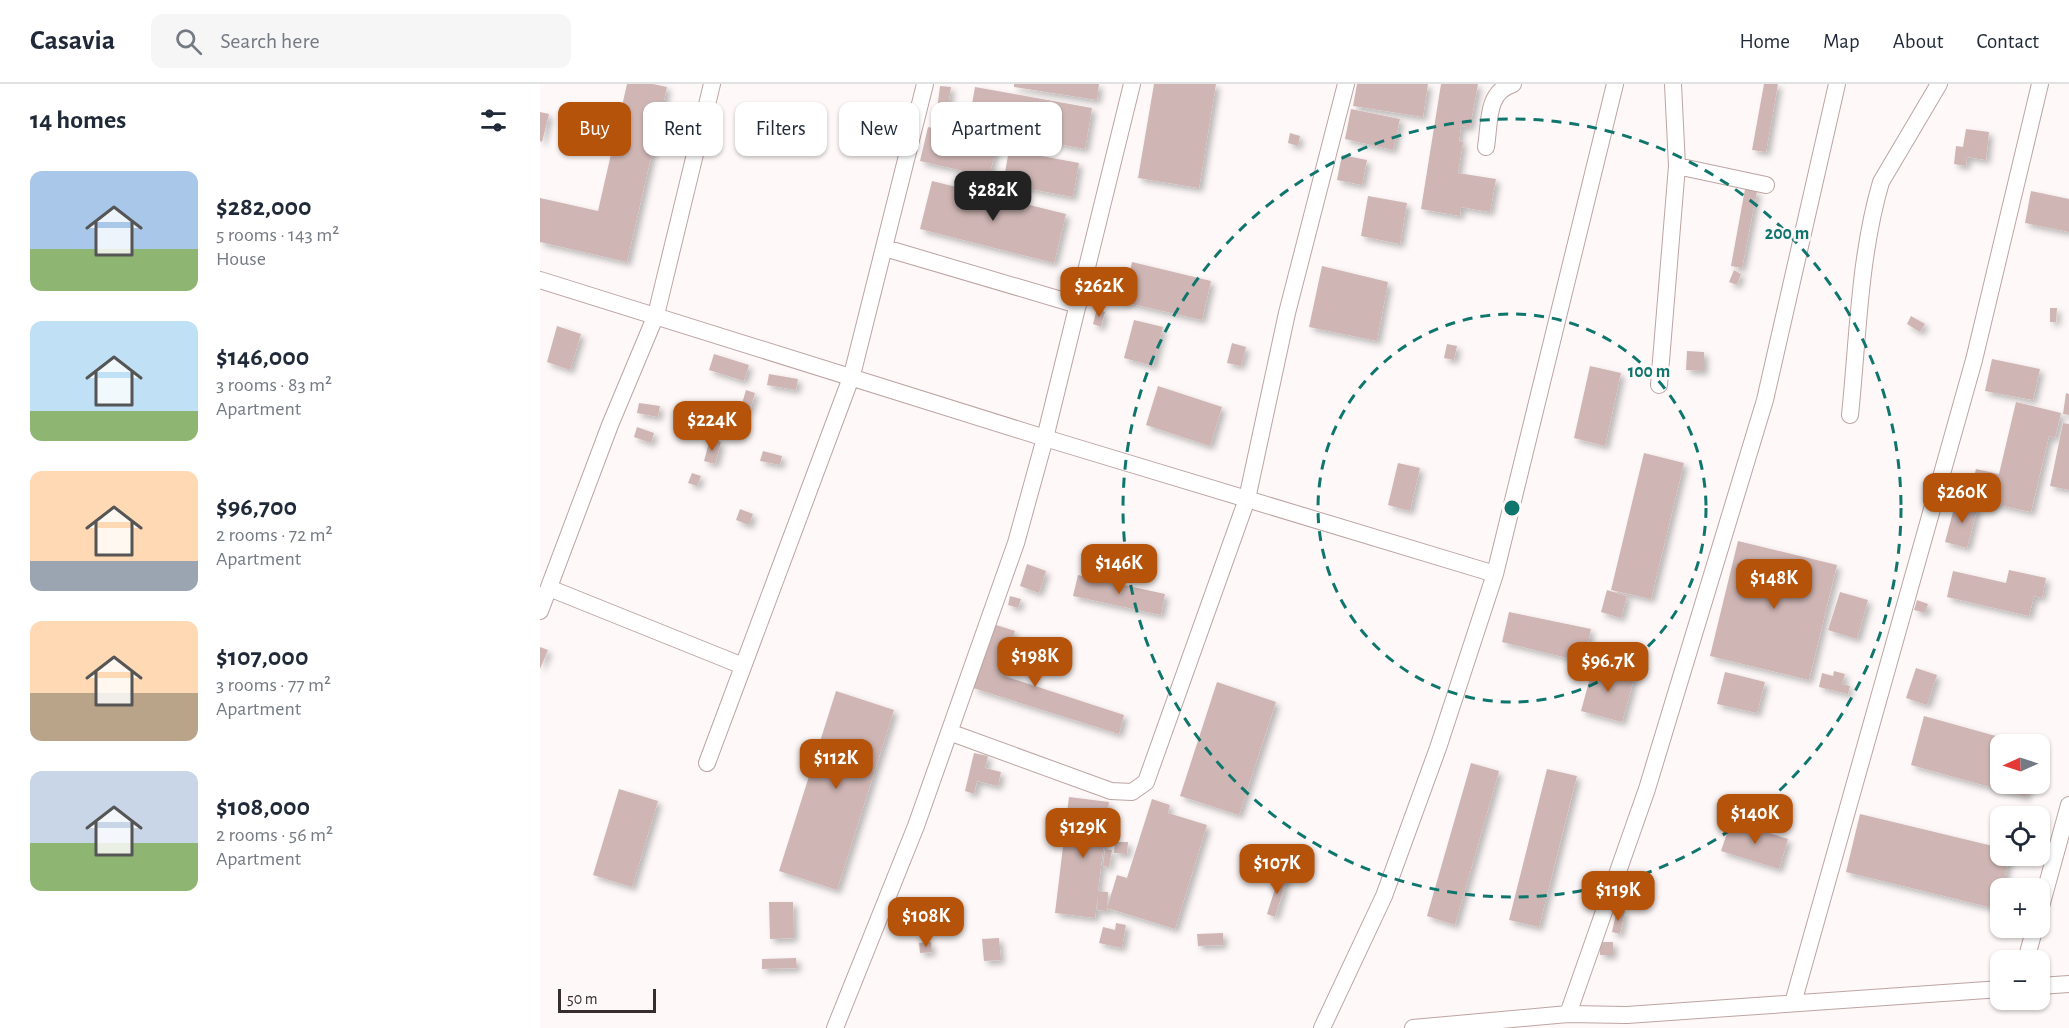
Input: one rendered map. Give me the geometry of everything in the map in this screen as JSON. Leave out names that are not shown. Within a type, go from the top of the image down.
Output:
[{"type":"street","points":[[540,611],[610,425],[656,315],[712,84]]},
{"type":"street","points":[[707,763],[852,375],[926,84]]},
{"type":"street","points":[[835,1028],[916,826],[1016,543],[1045,438],[1132,84]]},
{"type":"street","points":[[949,732],[1111,791],[1132,792],[1146,782],[1247,499],[1287,313],[1346,84]]},
{"type":"street","points":[[1486,147],[1494,94],[1513,84]]},
{"type":"street","points":[[1322,1028],[1384,896],[1438,748],[1495,573],[1615,84]]},
{"type":"street","points":[[1659,385],[1677,166],[1672,84]]},
{"type":"street","points":[[1568,1014],[1647,789],[1765,400],[1837,84]]},
{"type":"street","points":[[1850,415],[1868,242],[1876,199],[1881,182],[1940,84]]},
{"type":"street","points":[[1793,1003],[1974,360],[2040,84]]},
{"type":"street","points":[[1677,166],[1766,185]]},
{"type":"street","points":[[885,248],[1078,304]]},
{"type":"street","points":[[540,280],[852,375],[1045,438],[1495,573]]},
{"type":"street","points":[[549,588],[743,666]]},
{"type":"street","points":[[2049,878],[2069,805]]},
{"type":"street","points":[[2050,985],[2069,984]]},
{"type":"street","points":[[1413,1028],[1568,1014],[1628,1021],[1793,1003],[1990,989]]},
{"type":"building","points":[[627,84],[653,84],[667,87],[664,102],[643,102],[643,156],[651,156],[627,262],[540,242],[540,198],[598,211],[611,156],[631,156],[631,102],[623,102]]},
{"type":"building","points":[[1014,84],[1099,84],[1097,100],[1014,87]]},
{"type":"building","points":[[1154,84],[1216,84],[1199,188],[1138,178]]},
{"type":"building","points":[[1357,84],[1428,84],[1423,117],[1353,106]]},
{"type":"building","points":[[1441,84],[1478,84],[1470,127],[1461,126],[1459,141],[1463,142],[1458,173],[1496,179],[1490,212],[1461,207],[1460,216],[1421,209]]},
{"type":"building","points":[[1764,84],[1778,84],[1766,152],[1752,150]]},
{"type":"building","points":[[940,86],[951,87],[949,102],[938,102]]},
{"type":"building","points":[[975,87],[1059,102],[972,102]]},
{"type":"building","points":[[1062,103],[1092,108],[1085,149],[1062,145]]},
{"type":"building","points":[[1351,109],[1400,119],[1393,150],[1345,139]]},
{"type":"building","points":[[540,112],[549,114],[542,142],[540,141]]},
{"type":"building","points":[[928,127],[931,128],[931,156],[994,156],[989,177],[920,161]]},
{"type":"building","points":[[1966,129],[1989,132],[1986,160],[1967,157],[1966,166],[1954,164],[1956,146],[1963,147]]},
{"type":"building","points":[[1290,133],[1300,136],[1298,146],[1288,143]]},
{"type":"building","points":[[1342,155],[1367,160],[1362,185],[1337,180]]},
{"type":"building","points":[[1008,156],[1041,156],[1079,163],[1073,197],[1003,184]]},
{"type":"building","points":[[932,181],[1066,214],[1054,263],[920,229]]},
{"type":"building","points":[[1745,189],[1757,191],[1742,268],[1731,266]]},
{"type":"building","points":[[2031,191],[2069,199],[2069,232],[2025,223]]},
{"type":"building","points":[[1368,196],[1407,203],[1400,244],[1361,236]]},
{"type":"building","points":[[1132,262],[1211,281],[1202,320],[1123,302]]},
{"type":"building","points":[[1322,266],[1388,282],[1377,341],[1309,327]]},
{"type":"building","points":[[1734,270],[1741,274],[1737,285],[1729,282]]},
{"type":"building","points":[[2050,308],[2057,308],[2056,322],[2050,322]]},
{"type":"building","points":[[1097,309],[1105,312],[1101,327],[1093,324]]},
{"type":"building","points":[[1911,316],[1925,324],[1920,332],[1907,324]]},
{"type":"building","points":[[1134,320],[1163,327],[1153,366],[1124,358]]},
{"type":"building","points":[[557,326],[581,334],[570,370],[547,362]]},
{"type":"building","points":[[1232,343],[1246,347],[1241,366],[1227,363]]},
{"type":"building","points":[[1447,344],[1457,346],[1454,360],[1444,358]]},
{"type":"building","points":[[1687,351],[1704,352],[1704,371],[1686,370]]},
{"type":"building","points":[[714,354],[749,365],[744,381],[709,370]]},
{"type":"building","points":[[1992,359],[2040,369],[2033,400],[1985,391]]},
{"type":"building","points":[[1590,366],[1621,373],[1605,446],[1574,438]]},
{"type":"building","points":[[769,374],[798,379],[796,390],[767,385]]},
{"type":"building","points":[[1158,386],[1222,407],[1210,446],[1146,425]]},
{"type":"building","points":[[746,390],[755,393],[750,410],[741,407]]},
{"type":"building","points":[[2066,393],[2069,394],[2069,415],[2063,414]]},
{"type":"building","points":[[2016,402],[2061,413],[2055,438],[2049,436],[2031,512],[1968,501],[1976,469],[1999,474]]},
{"type":"building","points":[[639,403],[660,406],[658,417],[637,413]]},
{"type":"building","points":[[2063,423],[2069,424],[2069,490],[2050,486]]},
{"type":"building","points":[[637,427],[654,433],[651,443],[634,437]]},
{"type":"building","points":[[710,439],[721,442],[715,464],[704,461]]},
{"type":"building","points":[[763,451],[782,456],[780,465],[760,461]]},
{"type":"building","points":[[1644,453],[1684,463],[1651,599],[1611,590]]},
{"type":"building","points":[[1398,463],[1420,468],[1410,511],[1388,505]]},
{"type":"building","points":[[692,473],[701,476],[697,486],[688,483]]},
{"type":"building","points":[[1956,501],[1978,506],[1967,548],[1945,542]]},
{"type":"building","points":[[740,509],[753,514],[749,525],[736,520]]},
{"type":"building","points":[[1738,541],[1837,565],[1809,680],[1710,656]]},
{"type":"building","points":[[1027,564],[1046,571],[1039,593],[1020,586]]},
{"type":"building","points":[[2009,570],[2046,578],[2042,598],[2034,596],[2029,616],[1947,597],[1953,571],[2006,583]]},
{"type":"building","points":[[1078,575],[1165,594],[1161,615],[1073,596]]},
{"type":"building","points":[[1607,590],[1627,596],[1621,618],[1601,612]]},
{"type":"building","points":[[1840,592],[1868,600],[1857,639],[1828,630]]},
{"type":"building","points":[[1010,596],[1021,599],[1018,608],[1008,605]]},
{"type":"building","points":[[1917,600],[1928,604],[1925,613],[1914,610]]},
{"type":"building","points":[[1509,612],[1591,629],[1584,662],[1502,642]]},
{"type":"building","points":[[993,624],[1015,631],[1001,675],[1124,715],[1119,734],[973,688]]},
{"type":"building","points":[[540,647],[548,650],[540,669]]},
{"type":"building","points":[[1594,663],[1635,675],[1622,722],[1581,711]]},
{"type":"building","points":[[1916,668],[1937,675],[1927,705],[1906,698]]},
{"type":"building","points":[[1834,671],[1845,674],[1842,684],[1850,686],[1848,694],[1819,687],[1822,673],[1833,676]]},
{"type":"building","points":[[1725,672],[1765,682],[1757,713],[1717,704]]},
{"type":"building","points":[[1217,682],[1276,702],[1239,815],[1180,796]]},
{"type":"building","points":[[836,691],[894,710],[837,890],[779,871]]},
{"type":"building","points":[[1924,716],[1990,734],[1990,787],[1911,765]]},
{"type":"building","points":[[974,753],[988,756],[985,768],[1001,772],[998,786],[977,781],[974,794],[965,791]]},
{"type":"building","points":[[1471,763],[1499,771],[1455,925],[1427,916]]},
{"type":"building","points":[[1547,769],[1577,776],[1539,927],[1509,920]]},
{"type":"building","points":[[619,789],[658,801],[632,887],[593,875]]},
{"type":"building","points":[[1069,797],[1109,802],[1098,891],[1108,892],[1107,911],[1097,910],[1098,894],[1095,918],[1055,913]]},
{"type":"building","points":[[1152,799],[1170,805],[1168,813],[1207,825],[1175,929],[1107,908],[1117,875],[1127,878]]},
{"type":"building","points":[[1860,814],[1990,845],[1990,866],[2007,866],[2004,878],[1990,878],[1990,907],[1846,872]]},
{"type":"building","points":[[1731,821],[1788,839],[1779,869],[1721,851]]},
{"type":"building","points":[[1115,842],[1128,842],[1127,854],[1114,853]]},
{"type":"building","points":[[1284,846],[1297,849],[1291,874],[1278,871]]},
{"type":"building","points":[[1105,849],[1112,850],[1109,867],[1103,866]]},
{"type":"building","points":[[1280,873],[1288,875],[1275,917],[1267,914]]},
{"type":"building","points":[[769,902],[793,902],[794,938],[770,939]]},
{"type":"building","points":[[1617,909],[1625,911],[1620,934],[1612,932]]},
{"type":"building","points":[[1116,923],[1126,925],[1122,948],[1099,943],[1103,927],[1115,930]]},
{"type":"building","points":[[1223,933],[1223,945],[1198,946],[1197,934]]},
{"type":"building","points":[[999,938],[1001,960],[984,961],[982,939]]},
{"type":"building","points":[[931,942],[932,952],[920,953],[919,943]]},
{"type":"building","points":[[1600,942],[1613,942],[1613,955],[1600,955]]},
{"type":"building","points":[[796,958],[797,968],[762,969],[762,959]]}]
